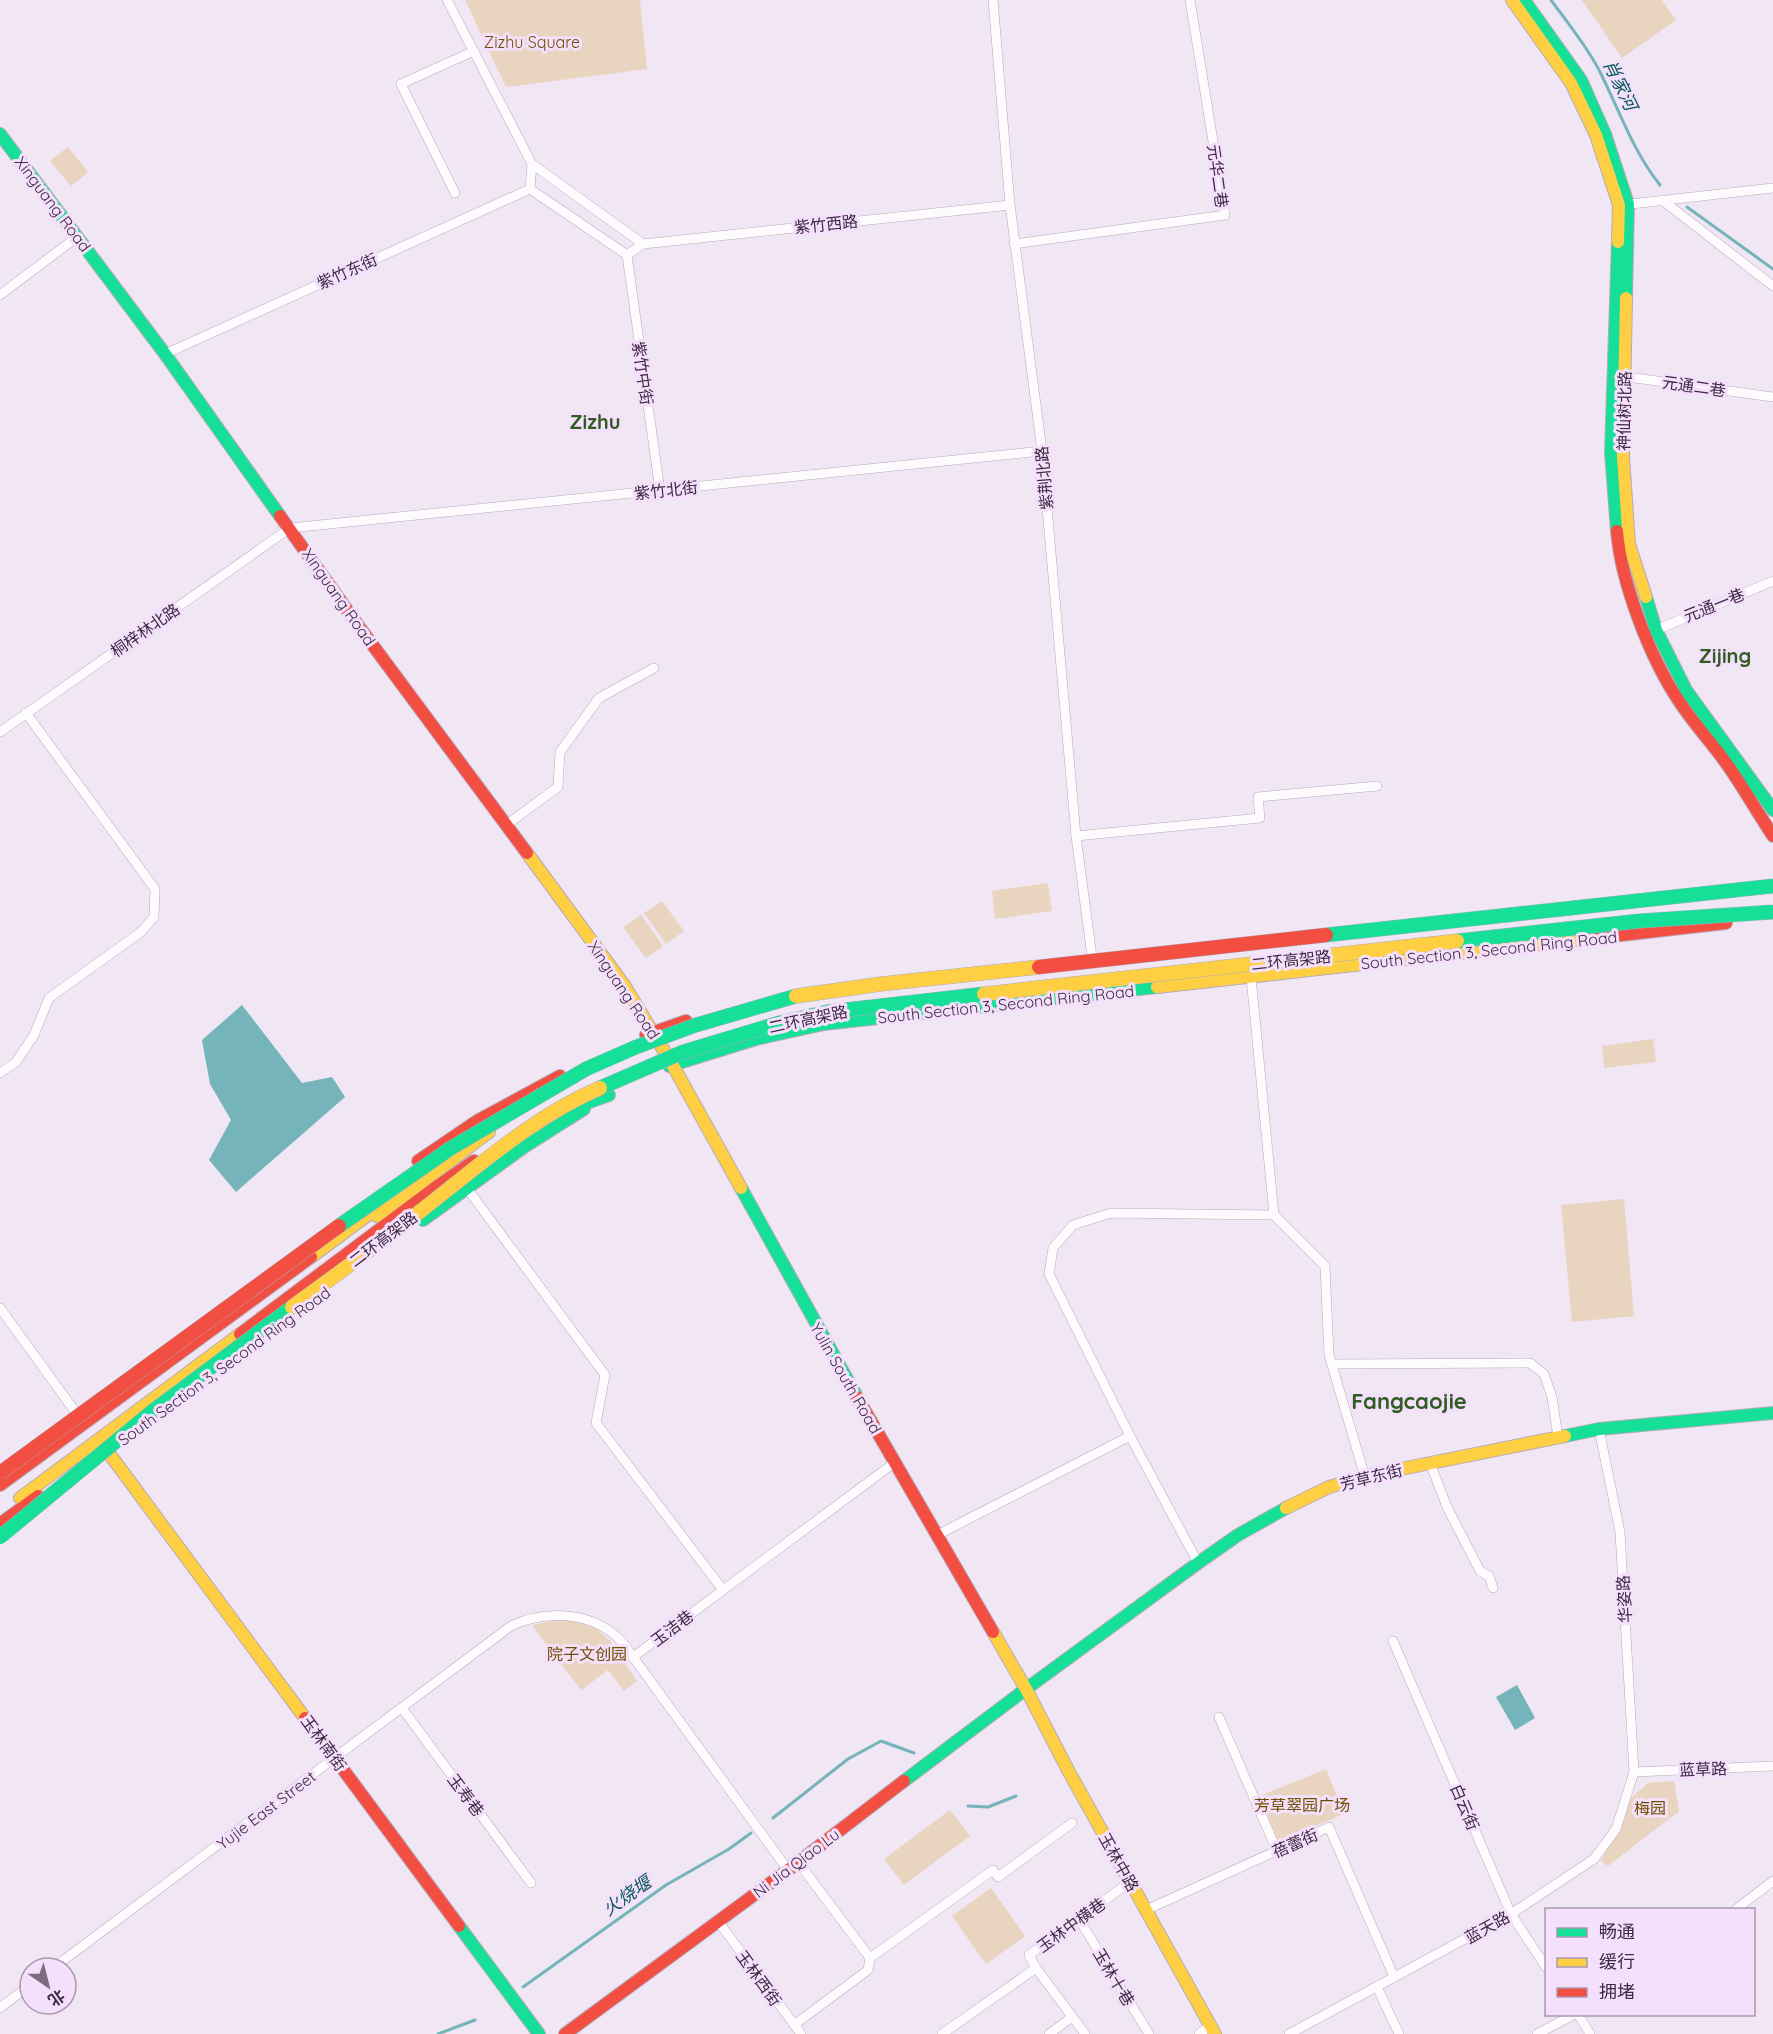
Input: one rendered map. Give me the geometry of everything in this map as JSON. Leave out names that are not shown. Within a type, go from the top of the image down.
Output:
[{"type":"main road","points":[[1512,0],[1571,83],[1596,135],[1624,205]]},
{"type":"main road","name":"神仙树北路","points":[[1524,0],[1581,80],[1605,134],[1624,205],[1619,375],[1629,544],[1656,630],[1686,690],[1773,810]]},
{"type":"main road","name":"Xinguang Road","points":[[0,134],[165,354],[360,628],[624,985],[672,1064]]},
{"type":"main road","points":[[1619,375],[1611,452],[1618,544],[1629,592],[1660,669],[1679,701],[1729,767],[1773,836]]},
{"type":"main road","name":"South Section 3, Second Ring Road","points":[[0,1464],[195,1325],[436,1148],[477,1121],[591,1059],[630,1041],[711,1013],[826,987],[1092,957],[1681,900],[1773,888]]},
{"type":"main road","name":"二环高架路","points":[[0,1473],[354,1214],[451,1148],[586,1069],[636,1047],[696,1025],[796,996],[881,984],[1773,888]]},
{"type":"main road","name":"South Section 3, Second Ring Road","points":[[0,1543],[108,1452],[466,1188],[524,1147],[631,1081],[672,1064],[756,1039],[824,1024],[1251,977],[1773,915]]},
{"type":"main road","name":"二环高架路","points":[[0,1537],[154,1410],[421,1211],[530,1126],[577,1098],[683,1053],[779,1023],[827,1012],[1640,921],[1773,915]]},
{"type":"main road","points":[[0,1485],[462,1147],[555,1084],[630,1041]]},
{"type":"main road","name":"Yulin South Road","points":[[672,1064],[894,1463],[1026,1689]]},
{"type":"main road","points":[[0,1526],[423,1204],[532,1130],[574,1107],[609,1095]]},
{"type":"main road","points":[[0,1513],[134,1406],[530,1101]]},
{"type":"main road","points":[[0,1497],[134,1406],[432,1190],[530,1126]]},
{"type":"main road","points":[[195,1325],[254,1298]]},
{"type":"main road","name":"芳草东街","points":[[1026,1689],[1238,1535],[1329,1487],[1430,1463],[1599,1429],[1773,1413]]},
{"type":"main road","points":[[0,1485],[27,1444]]},
{"type":"main road","name":"玉林南街","points":[[108,1452],[539,2034]]},
{"type":"main road","points":[[0,1526],[32,1518]]},
{"type":"main road","name":"Ni Jia Qiao Lu","points":[[565,2034],[793,1866],[1026,1689]]},
{"type":"main road","name":"玉林中路","points":[[1026,1689],[1208,2031]]},
{"type":"street","points":[[447,0],[532,164],[643,244],[627,255],[530,189],[532,164]]},
{"type":"street","name":"紫荆北路","points":[[993,0],[1014,244],[1042,451],[1076,836],[1092,957]]},
{"type":"street","name":"元华二巷","points":[[1014,244],[1225,215],[1190,0]]},
{"type":"street","points":[[455,193],[401,84],[474,51]]},
{"type":"street","points":[[1624,205],[1773,188]]},
{"type":"street","name":"紫竹东街","points":[[165,354],[530,189]]},
{"type":"street","points":[[1662,200],[1773,286]]},
{"type":"street","name":"紫竹西路","points":[[643,244],[1010,205]]},
{"type":"street","points":[[0,295],[77,237]]},
{"type":"street","name":"紫竹中街","points":[[627,255],[660,491]]},
{"type":"street","name":"元通二巷","points":[[1619,375],[1773,397]]},
{"type":"street","name":"紫竹北街","points":[[290,528],[1042,451]]},
{"type":"street","name":"桐梓林北路","points":[[0,732],[290,528]]},
{"type":"street","name":"元通一巷","points":[[1656,630],[1773,581]]},
{"type":"street","points":[[506,825],[558,787],[560,752],[599,698],[654,668]]},
{"type":"street","points":[[0,1073],[15,1062],[34,1035],[49,998],[141,932],[154,917],[155,889],[26,713]]},
{"type":"street","points":[[1076,836],[1260,818],[1258,797],[1377,786]]},
{"type":"street","points":[[1251,977],[1274,1215],[1325,1266],[1329,1355],[1365,1477]]},
{"type":"street","points":[[466,1188],[604,1375],[596,1423],[723,1590]]},
{"type":"street","points":[[1198,1563],[1130,1436],[1049,1274],[1053,1248],[1073,1225],[1111,1213],[1274,1215]]},
{"type":"street","points":[[0,1308],[74,1410]]},
{"type":"street","points":[[1332,1364],[1530,1363],[1544,1374],[1552,1397],[1558,1437]]},
{"type":"street","name":"华姿路","points":[[1599,1429],[1620,1532],[1634,1772]]},
{"type":"street","points":[[937,1535],[1130,1436]]},
{"type":"street","name":"玉洁巷","points":[[870,1958],[793,1866],[633,1657],[894,1463]]},
{"type":"street","points":[[1430,1463],[1453,1517],[1480,1571],[1489,1575],[1493,1588]]},
{"type":"street","name":"Yujie East Street","points":[[69,1956],[511,1626],[523,1620],[567,1615],[584,1619],[612,1632],[633,1657]]},
{"type":"street","name":"白云街","points":[[1393,1641],[1511,1914],[1545,1965]]},
{"type":"street","name":"玉寿巷","points":[[402,1708],[531,1883]]},
{"type":"street","points":[[1219,1717],[1277,1851]]},
{"type":"street","name":"蓝草路","points":[[1634,1772],[1773,1767]]},
{"type":"street","name":"蓝天路","points":[[1289,2034],[1511,1914],[1594,1859],[1616,1829],[1634,1772]]},
{"type":"street","points":[[794,2025],[868,1970],[870,1958],[993,1870],[998,1877],[1072,1823]]},
{"type":"street","name":"蓓蕾街","points":[[1146,1911],[1329,1827],[1394,1977]]},
{"type":"street","points":[[1738,1908],[1773,1881]]},
{"type":"street","name":"玉林中横巷","points":[[942,2034],[1036,1968],[1029,1955],[1130,1882]]},
{"type":"street","name":"玉林十巷","points":[[1079,1919],[1149,2034]]},
{"type":"street","name":"玉林西街","points":[[718,1921],[801,2034]]},
{"type":"street","points":[[1036,1968],[1085,2034]]},
{"type":"street","points":[[1377,1987],[1399,2034]]},
{"type":"street","points":[[0,2007],[18,1994]]},
{"type":"street","points":[[1049,2034],[1072,2017]]},
{"type":"street","points":[[1537,2034],[1578,2017],[1590,2034]]},
{"type":"green space","name":"Zizhu Square","points":[[465,0],[640,0],[647,69],[506,87]]},
{"type":"green space","points":[[1582,0],[1662,0],[1676,20],[1622,58]]},
{"type":"green space","points":[[68,147],[88,172],[71,186],[50,161]]},
{"type":"green space","points":[[1048,883],[1052,911],[995,919],[992,891]]},
{"type":"green space","points":[[662,901],[684,931],[666,944],[644,913]]},
{"type":"green space","points":[[641,915],[663,946],[646,958],[623,927]]},
{"type":"green space","points":[[1653,1039],[1656,1062],[1604,1068],[1602,1046]]},
{"type":"green space","points":[[1624,1199],[1634,1316],[1572,1322],[1561,1205]]},
{"type":"green space","name":"院子文创园","points":[[561,1619],[592,1625],[610,1641],[637,1681],[624,1691],[608,1670],[581,1690],[532,1625]]},
{"type":"green space","name":"芳草翠园广场","points":[[1326,1769],[1344,1814],[1278,1841],[1260,1796]]},
{"type":"green space","name":"梅园","points":[[1674,1781],[1679,1811],[1608,1866],[1601,1861],[1632,1797],[1648,1783]]},
{"type":"green space","points":[[950,1810],[970,1836],[904,1885],[884,1859]]},
{"type":"green space","points":[[991,1888],[1025,1936],[986,1964],[952,1916]]},
{"type":"water","points":[[242,1005],[302,1083],[332,1077],[345,1097],[236,1192],[209,1160],[231,1120],[210,1084],[202,1040]]},
{"type":"water","points":[[1517,1685],[1535,1718],[1515,1730],[1496,1697]]},
{"type":"waterway","name":"肖家河","points":[[1551,0],[1594,61],[1641,158],[1660,185]]},
{"type":"waterway","name":"肖家河","points":[[1687,207],[1773,269]]},
{"type":"waterway","name":"火烧堰","points":[[773,1818],[848,1759],[881,1741],[914,1753]]},
{"type":"waterway","name":"火烧堰","points":[[968,1806],[988,1807],[1016,1796]]},
{"type":"waterway","name":"火烧堰","points":[[523,1987],[666,1885],[729,1849],[751,1833]]},
{"type":"waterway","name":"火烧堰","points":[[438,2034],[475,2020]]},
{"type":"traffic: fast","points":[[1524,0],[1581,80],[1605,134],[1628,204],[1626,298]]},
{"type":"traffic: fast","points":[[0,134],[165,354],[280,516]]},
{"type":"traffic: fast","points":[[1617,531],[1611,452],[1618,242]]},
{"type":"traffic: fast","points":[[1646,597],[1656,630],[1686,690],[1773,810]]},
{"type":"traffic: fast","points":[[1326,935],[1773,886]]},
{"type":"traffic: fast","points":[[1457,941],[1639,921],[1773,912]]},
{"type":"traffic: fast","points":[[669,1066],[756,1039],[824,1024],[1157,987]]},
{"type":"traffic: fast","points":[[600,1088],[683,1052],[779,1023],[827,1012],[984,994]]},
{"type":"traffic: fast","points":[[339,1226],[451,1148],[586,1069],[636,1047],[696,1025],[796,996]]},
{"type":"traffic: fast","points":[[570,1109],[609,1095]]},
{"type":"traffic: fast","points":[[423,1220],[524,1147],[584,1109]]},
{"type":"traffic: fast","points":[[741,1188],[857,1397]]},
{"type":"traffic: fast","points":[[0,1537],[154,1410],[292,1307]]},
{"type":"traffic: fast","points":[[1565,1436],[1599,1429],[1773,1413]]},
{"type":"traffic: fast","points":[[904,1781],[1198,1563],[1238,1535],[1286,1508]]},
{"type":"traffic: fast","points":[[459,1926],[539,2034]]},
{"type":"traffic: slow","points":[[1512,0],[1571,83],[1596,135],[1619,205],[1618,242]]},
{"type":"traffic: slow","points":[[1626,298],[1623,457],[1629,544],[1646,597]]},
{"type":"traffic: slow","points":[[527,853],[624,985],[672,1064],[741,1188]]},
{"type":"traffic: slow","points":[[1157,987],[1595,938]]},
{"type":"traffic: slow","points":[[984,994],[1457,941]]},
{"type":"traffic: slow","points":[[796,996],[881,984],[1039,967]]},
{"type":"traffic: slow","points":[[292,1307],[531,1126],[576,1099],[600,1088]]},
{"type":"traffic: slow","points":[[377,1216],[489,1132]]},
{"type":"traffic: slow","points":[[311,1257],[384,1203]]},
{"type":"traffic: slow","points":[[20,1498],[240,1334]]},
{"type":"traffic: slow","points":[[1286,1508],[1329,1487],[1371,1475],[1565,1436]]},
{"type":"traffic: slow","points":[[108,1452],[305,1718]]},
{"type":"traffic: slow","points":[[993,1632],[1215,2034]]},
{"type":"traffic: jam","points":[[280,516],[527,853]]},
{"type":"traffic: jam","points":[[1617,531],[1624,573],[1631,596],[1648,642],[1668,683],[1691,718],[1729,767],[1773,836]]},
{"type":"traffic: jam","points":[[1595,938],[1726,923]]},
{"type":"traffic: jam","points":[[1039,967],[1326,935]]},
{"type":"traffic: jam","points":[[646,1035],[686,1021]]},
{"type":"traffic: jam","points":[[418,1161],[477,1121],[560,1076]]},
{"type":"traffic: jam","points":[[240,1334],[474,1161]]},
{"type":"traffic: jam","points":[[0,1473],[339,1226]]},
{"type":"traffic: jam","points":[[0,1485],[311,1257]]},
{"type":"traffic: jam","points":[[857,1397],[993,1632]]},
{"type":"traffic: jam","points":[[0,1524],[38,1496]]},
{"type":"traffic: jam","points":[[305,1718],[459,1926]]},
{"type":"traffic: jam","points":[[565,2034],[788,1870],[904,1781]]},
{"type":"district","name":"Zizhu","points":[[595,422]]},
{"type":"district","name":"Zijing","points":[[1725,656]]},
{"type":"district","name":"Fangcaojie","points":[[1409,1401]]}]
